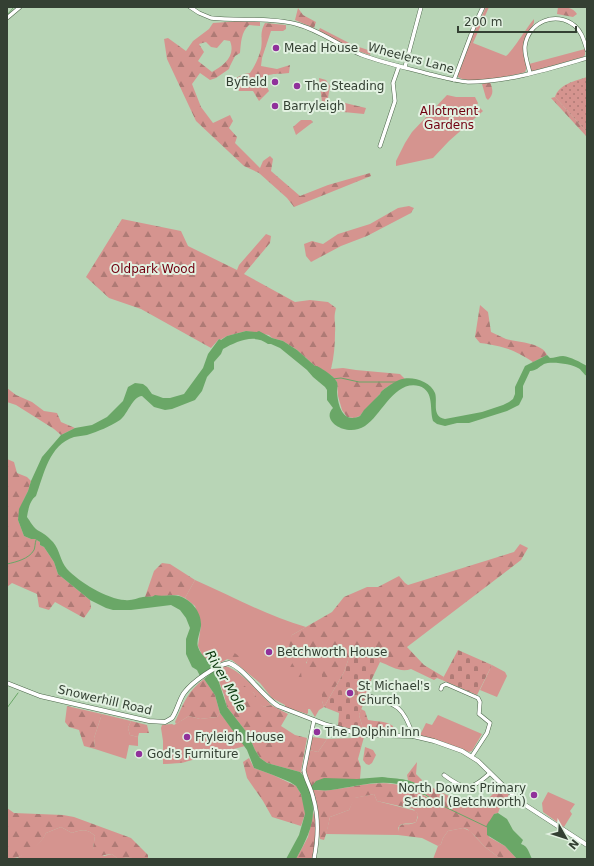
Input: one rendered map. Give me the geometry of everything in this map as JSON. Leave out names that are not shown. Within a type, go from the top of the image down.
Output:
[{"type":"street","points":[[7,18],[20,7]]},
{"type":"street","name":"Wheelers Lane","points":[[190,7],[211,18],[295,23],[313,30],[363,55],[399,66],[467,82],[512,77],[587,58]]},
{"type":"street","points":[[405,67],[421,7]]},
{"type":"street","points":[[454,80],[482,7]]},
{"type":"street","points":[[530,73],[525,52],[526,41],[532,29],[544,20],[559,19],[575,26],[581,33],[587,50]]},
{"type":"street","points":[[380,146],[395,101],[393,83],[399,66]]},
{"type":"street","name":"Snowerhill Road","points":[[7,683],[40,696],[157,722],[165,722],[172,718],[184,693],[217,667],[229,663],[233,665],[270,701],[278,706],[314,720]]},
{"type":"street","points":[[441,689],[442,686],[446,684],[478,698],[480,702],[479,714],[490,723],[487,733],[472,756]]},
{"type":"street","points":[[369,696],[390,702],[398,707],[405,715],[413,736]]},
{"type":"street","points":[[314,859],[318,835],[316,817],[313,797],[304,770],[314,720],[327,725],[368,735],[413,736],[434,741],[472,756],[519,801],[587,845]]},
{"type":"street","points":[[444,775],[461,786],[473,787],[490,773]]},
{"type":"green space","points":[[486,7],[489,7],[473,43],[506,56],[534,19],[534,23],[524,42],[523,49],[526,66],[525,72],[511,76],[481,80],[471,80],[458,77],[469,42]]},
{"type":"green space","points":[[558,7],[566,7],[577,14],[573,17],[557,14]]},
{"type":"green space","points":[[298,8],[303,15],[316,22],[314,28],[295,20]]},
{"type":"green space","points":[[241,21],[260,22],[260,26],[249,25],[244,31],[240,53],[235,56],[229,69],[216,78],[210,80],[200,73],[192,84],[201,107],[213,123],[230,115],[233,121],[229,128],[237,137],[235,143],[260,168],[263,161],[270,156],[273,159],[271,171],[300,196],[328,185],[370,173],[371,176],[294,207],[287,198],[259,173],[244,166],[196,121],[167,59],[164,39],[168,38],[186,51],[193,41],[209,29],[213,23]],"holes":[[[224,40],[230,41],[231,51],[228,60],[212,72],[198,61],[204,52],[199,44],[206,42],[211,47],[217,48]]]},
{"type":"green space","points":[[265,23],[286,25],[286,29],[283,31],[271,31],[262,58],[261,66],[277,69],[290,65],[289,73],[268,75],[261,80],[258,84],[261,87],[267,87],[269,91],[259,101],[253,91],[239,91],[234,79],[250,73],[254,67],[262,45],[262,33]]},
{"type":"green space","points":[[320,28],[353,45],[371,51],[370,55],[352,49],[320,32]]},
{"type":"green space","points":[[585,49],[585,55],[583,57],[533,71],[531,70],[529,64]]},
{"type":"green space","points":[[587,77],[587,132],[555,97],[564,86]]},
{"type":"green space","points":[[319,78],[326,80],[330,86],[327,104],[344,105],[345,103],[366,108],[364,114],[323,110]]},
{"type":"green space","points":[[490,82],[492,92],[488,100],[482,84]]},
{"type":"green space","name":"Allotment Gardens","points":[[447,95],[456,97],[475,97],[478,103],[477,105],[483,111],[449,141],[433,158],[396,166],[396,161],[412,132]]},
{"type":"green space","points":[[555,97],[587,132],[587,137],[551,98]]},
{"type":"green space","points":[[301,120],[311,120],[313,122],[296,135],[293,127]]},
{"type":"green space","points":[[409,206],[414,208],[411,213],[367,236],[341,246],[311,262],[306,256],[304,244],[312,241],[323,244],[338,234],[370,224],[398,208]]},
{"type":"green space","name":"Oldpark Wood","points":[[122,219],[181,231],[188,246],[237,270],[239,265],[266,234],[271,236],[270,243],[244,274],[295,302],[310,300],[328,302],[336,308],[335,346],[331,369],[343,368],[400,374],[405,379],[385,388],[360,416],[354,418],[347,417],[342,410],[338,396],[337,382],[332,376],[315,366],[297,350],[283,341],[272,338],[269,335],[246,331],[227,336],[220,340],[219,339],[211,348],[141,309],[109,298],[86,277]]},
{"type":"green space","points":[[480,305],[488,312],[491,332],[506,339],[535,345],[545,351],[547,355],[533,362],[508,349],[480,343],[475,337]]},
{"type":"green space","points":[[7,388],[16,395],[32,402],[44,411],[57,413],[61,422],[75,428],[61,435],[16,405],[7,402]]},
{"type":"green space","points":[[7,459],[14,462],[17,473],[27,477],[31,481],[23,501],[18,520],[24,536],[40,542],[40,545],[44,547],[54,562],[58,574],[90,600],[91,608],[84,618],[55,602],[49,610],[39,607],[37,594],[12,583],[7,587]]},
{"type":"green space","points":[[520,544],[528,548],[521,560],[407,647],[424,665],[444,677],[442,680],[437,678],[434,680],[411,669],[403,670],[380,662],[379,657],[353,646],[344,672],[324,707],[322,701],[322,671],[305,671],[308,657],[304,653],[303,647],[298,645],[295,648],[289,649],[292,635],[332,612],[344,597],[367,587],[378,587],[399,576],[408,585],[514,552]]},
{"type":"green space","points":[[162,563],[170,564],[195,580],[185,598],[178,595],[145,597],[154,571]]},
{"type":"green space","points":[[195,580],[263,612],[306,627],[292,635],[289,649],[295,648],[298,644],[303,647],[304,653],[309,657],[306,663],[322,671],[322,701],[324,707],[319,710],[315,717],[310,709],[308,709],[307,714],[285,707],[285,705],[272,698],[260,683],[232,660],[227,659],[214,666],[202,655],[198,646],[201,625],[195,606],[185,598]]},
{"type":"green space","points":[[353,646],[379,657],[380,662],[369,685],[370,687],[359,715],[364,732],[338,726],[339,713],[324,707],[344,672]]},
{"type":"green space","points":[[458,650],[492,665],[477,695],[442,680]]},
{"type":"green space","points":[[229,651],[238,656],[240,660],[239,665],[232,660],[227,659],[214,666],[210,661],[212,655],[218,653],[224,654]]},
{"type":"green space","points":[[295,659],[298,661],[302,680],[296,683],[289,675],[291,666]]},
{"type":"green space","points":[[492,665],[505,672],[507,676],[497,697],[480,690]]},
{"type":"green space","points":[[225,666],[231,668],[243,677],[271,705],[264,707],[259,704],[254,693],[238,685],[224,695],[215,670]]},
{"type":"green space","points":[[204,679],[215,695],[220,713],[217,717],[200,719],[189,716],[176,724],[175,722],[186,698]]},
{"type":"green space","points":[[242,684],[254,693],[260,704],[264,707],[271,705],[288,714],[281,726],[295,735],[307,738],[301,771],[303,774],[267,763],[260,758],[248,734],[227,707],[224,695],[238,685]]},
{"type":"green space","points":[[67,706],[102,714],[94,738],[95,749],[84,746],[79,730],[69,727],[65,722]]},
{"type":"green space","points":[[361,709],[365,711],[368,720],[383,722],[393,726],[393,732],[364,732],[359,715]]},
{"type":"green space","points":[[220,713],[245,746],[181,763],[163,764],[162,725],[174,725],[189,716],[200,719],[217,717]]},
{"type":"green space","points":[[102,714],[131,721],[128,728],[130,735],[138,737],[138,746],[129,745],[126,759],[95,749],[94,738]]},
{"type":"green space","points":[[438,715],[482,734],[472,751],[469,752],[420,735],[426,723],[432,725]]},
{"type":"green space","points":[[131,721],[147,725],[149,733],[139,733],[138,737],[130,735],[128,728]]},
{"type":"green space","points":[[356,735],[364,737],[358,759],[361,767],[360,779],[343,779],[311,787],[305,772],[309,750],[318,752],[327,739],[355,738]]},
{"type":"green space","points":[[312,737],[327,739],[318,752],[309,750]]},
{"type":"green space","points":[[365,747],[373,750],[376,755],[372,763],[369,765],[363,760]]},
{"type":"green space","points":[[163,748],[171,750],[176,755],[182,756],[186,762],[163,764]]},
{"type":"green space","points":[[249,758],[254,768],[296,786],[301,794],[304,805],[305,814],[301,826],[272,817],[247,778],[243,762]]},
{"type":"green space","points":[[417,762],[416,774],[422,780],[421,782],[475,807],[481,806],[500,787],[509,795],[501,805],[498,813],[494,814],[489,837],[505,846],[517,859],[501,859],[485,847],[467,829],[463,828],[448,831],[441,844],[438,846],[422,838],[398,835],[398,830],[401,825],[416,822],[418,817],[417,813],[413,809],[377,801],[374,794],[355,798],[349,810],[330,817],[324,840],[320,839],[312,790],[329,790],[365,784],[382,783],[404,786],[436,802],[425,794],[425,791],[417,784],[408,780],[407,775]]},
{"type":"green space","points":[[548,792],[575,804],[570,811],[572,814],[564,827],[543,812],[542,803]]},
{"type":"green space","points":[[374,794],[377,801],[416,811],[418,815],[416,822],[400,825],[398,828],[398,835],[326,834],[330,817],[349,810],[354,798]]},
{"type":"green space","points":[[7,808],[14,813],[63,815],[74,817],[131,838],[148,855],[148,859],[118,859],[112,854],[97,856],[93,848],[95,836],[92,833],[84,830],[72,833],[61,827],[46,833],[35,848],[30,852],[19,857],[7,858]]},
{"type":"green space","points":[[314,811],[317,838],[313,859],[296,859],[308,837]]},
{"type":"green space","points":[[61,827],[72,833],[81,831],[89,832],[95,836],[93,848],[104,856],[112,854],[118,859],[16,859],[37,845],[46,833]]},
{"type":"green space","points":[[463,828],[470,831],[485,847],[501,859],[433,859],[438,846],[441,844],[448,831]]},
{"type":"shaded area","points":[[246,331],[259,331],[272,338],[283,341],[297,350],[315,366],[331,375],[337,382],[340,408],[349,418],[360,416],[387,387],[399,380],[409,378],[425,382],[433,389],[436,396],[436,412],[441,418],[445,419],[482,412],[509,402],[513,399],[515,387],[525,366],[547,355],[550,358],[561,356],[566,357],[587,366],[587,376],[579,369],[571,365],[561,363],[544,364],[536,370],[530,371],[523,386],[523,397],[519,405],[507,411],[469,423],[457,423],[445,426],[437,424],[433,421],[429,396],[424,388],[419,386],[410,386],[402,388],[395,393],[365,426],[351,430],[344,429],[333,423],[330,418],[330,413],[333,408],[327,400],[327,390],[307,370],[280,348],[257,339],[251,339],[239,341],[223,349],[221,354],[214,362],[214,369],[207,377],[202,391],[195,400],[172,409],[165,410],[154,407],[142,396],[139,397],[135,399],[120,420],[96,432],[74,437],[59,446],[49,461],[36,496],[30,505],[27,517],[35,529],[53,542],[67,569],[94,589],[110,597],[118,599],[130,600],[155,595],[173,595],[184,598],[192,604],[198,612],[201,621],[197,642],[199,650],[214,666],[200,676],[197,670],[192,667],[186,654],[186,639],[190,628],[186,618],[180,610],[171,605],[131,610],[113,610],[90,600],[58,574],[54,562],[44,547],[40,545],[40,542],[24,536],[18,520],[19,509],[42,457],[61,435],[75,428],[92,425],[107,417],[123,401],[128,387],[135,383],[143,384],[152,394],[163,398],[170,398],[184,394],[203,368],[208,354],[219,339],[221,340],[227,336]]},
{"type":"shaded area","points":[[215,670],[227,707],[248,734],[260,758],[267,763],[300,772],[309,789],[312,799],[313,817],[305,842],[296,859],[286,859],[299,835],[305,814],[301,794],[296,786],[290,782],[254,768],[247,750],[220,713],[215,695],[204,679]]},
{"type":"shaded area","points":[[382,777],[411,781],[421,787],[425,791],[425,794],[424,795],[402,785],[389,783],[373,783],[326,790],[312,790],[311,787],[316,781],[324,778],[357,779]]},
{"type":"shaded area","points":[[498,813],[507,819],[513,830],[523,840],[521,844],[527,848],[532,859],[517,859],[505,846],[487,835],[487,825],[494,814]]},
{"type":"waterway","points":[[7,15],[14,7]]},
{"type":"waterway","points":[[332,379],[341,378],[359,382],[397,382]]},
{"type":"waterway","points":[[7,564],[22,560],[29,556],[34,550],[36,540]]},
{"type":"waterway","points":[[7,708],[18,693]]},
{"type":"waterway","points":[[424,794],[443,806],[487,827]]},
{"type":"place","name":"Mead House","points":[[276,48]]},
{"type":"place","name":"Byfield","points":[[275,82]]},
{"type":"place","name":"The Steading","points":[[297,86]]},
{"type":"place","name":"Barryleigh","points":[[275,106]]},
{"type":"place","name":"Betchworth House","points":[[269,652]]},
{"type":"place","name":"St Michael's Church","points":[[350,693]]},
{"type":"place","name":"The Dolphin Inn","points":[[317,732]]},
{"type":"place","name":"Fryleigh House","points":[[187,737]]},
{"type":"place","name":"God's Furniture","points":[[139,754]]},
{"type":"place","name":"North Downs Primary School (Betchworth)","points":[[534,795]]},
{"type":"water label","name":"River Mole","points":[[226,681]]}]
